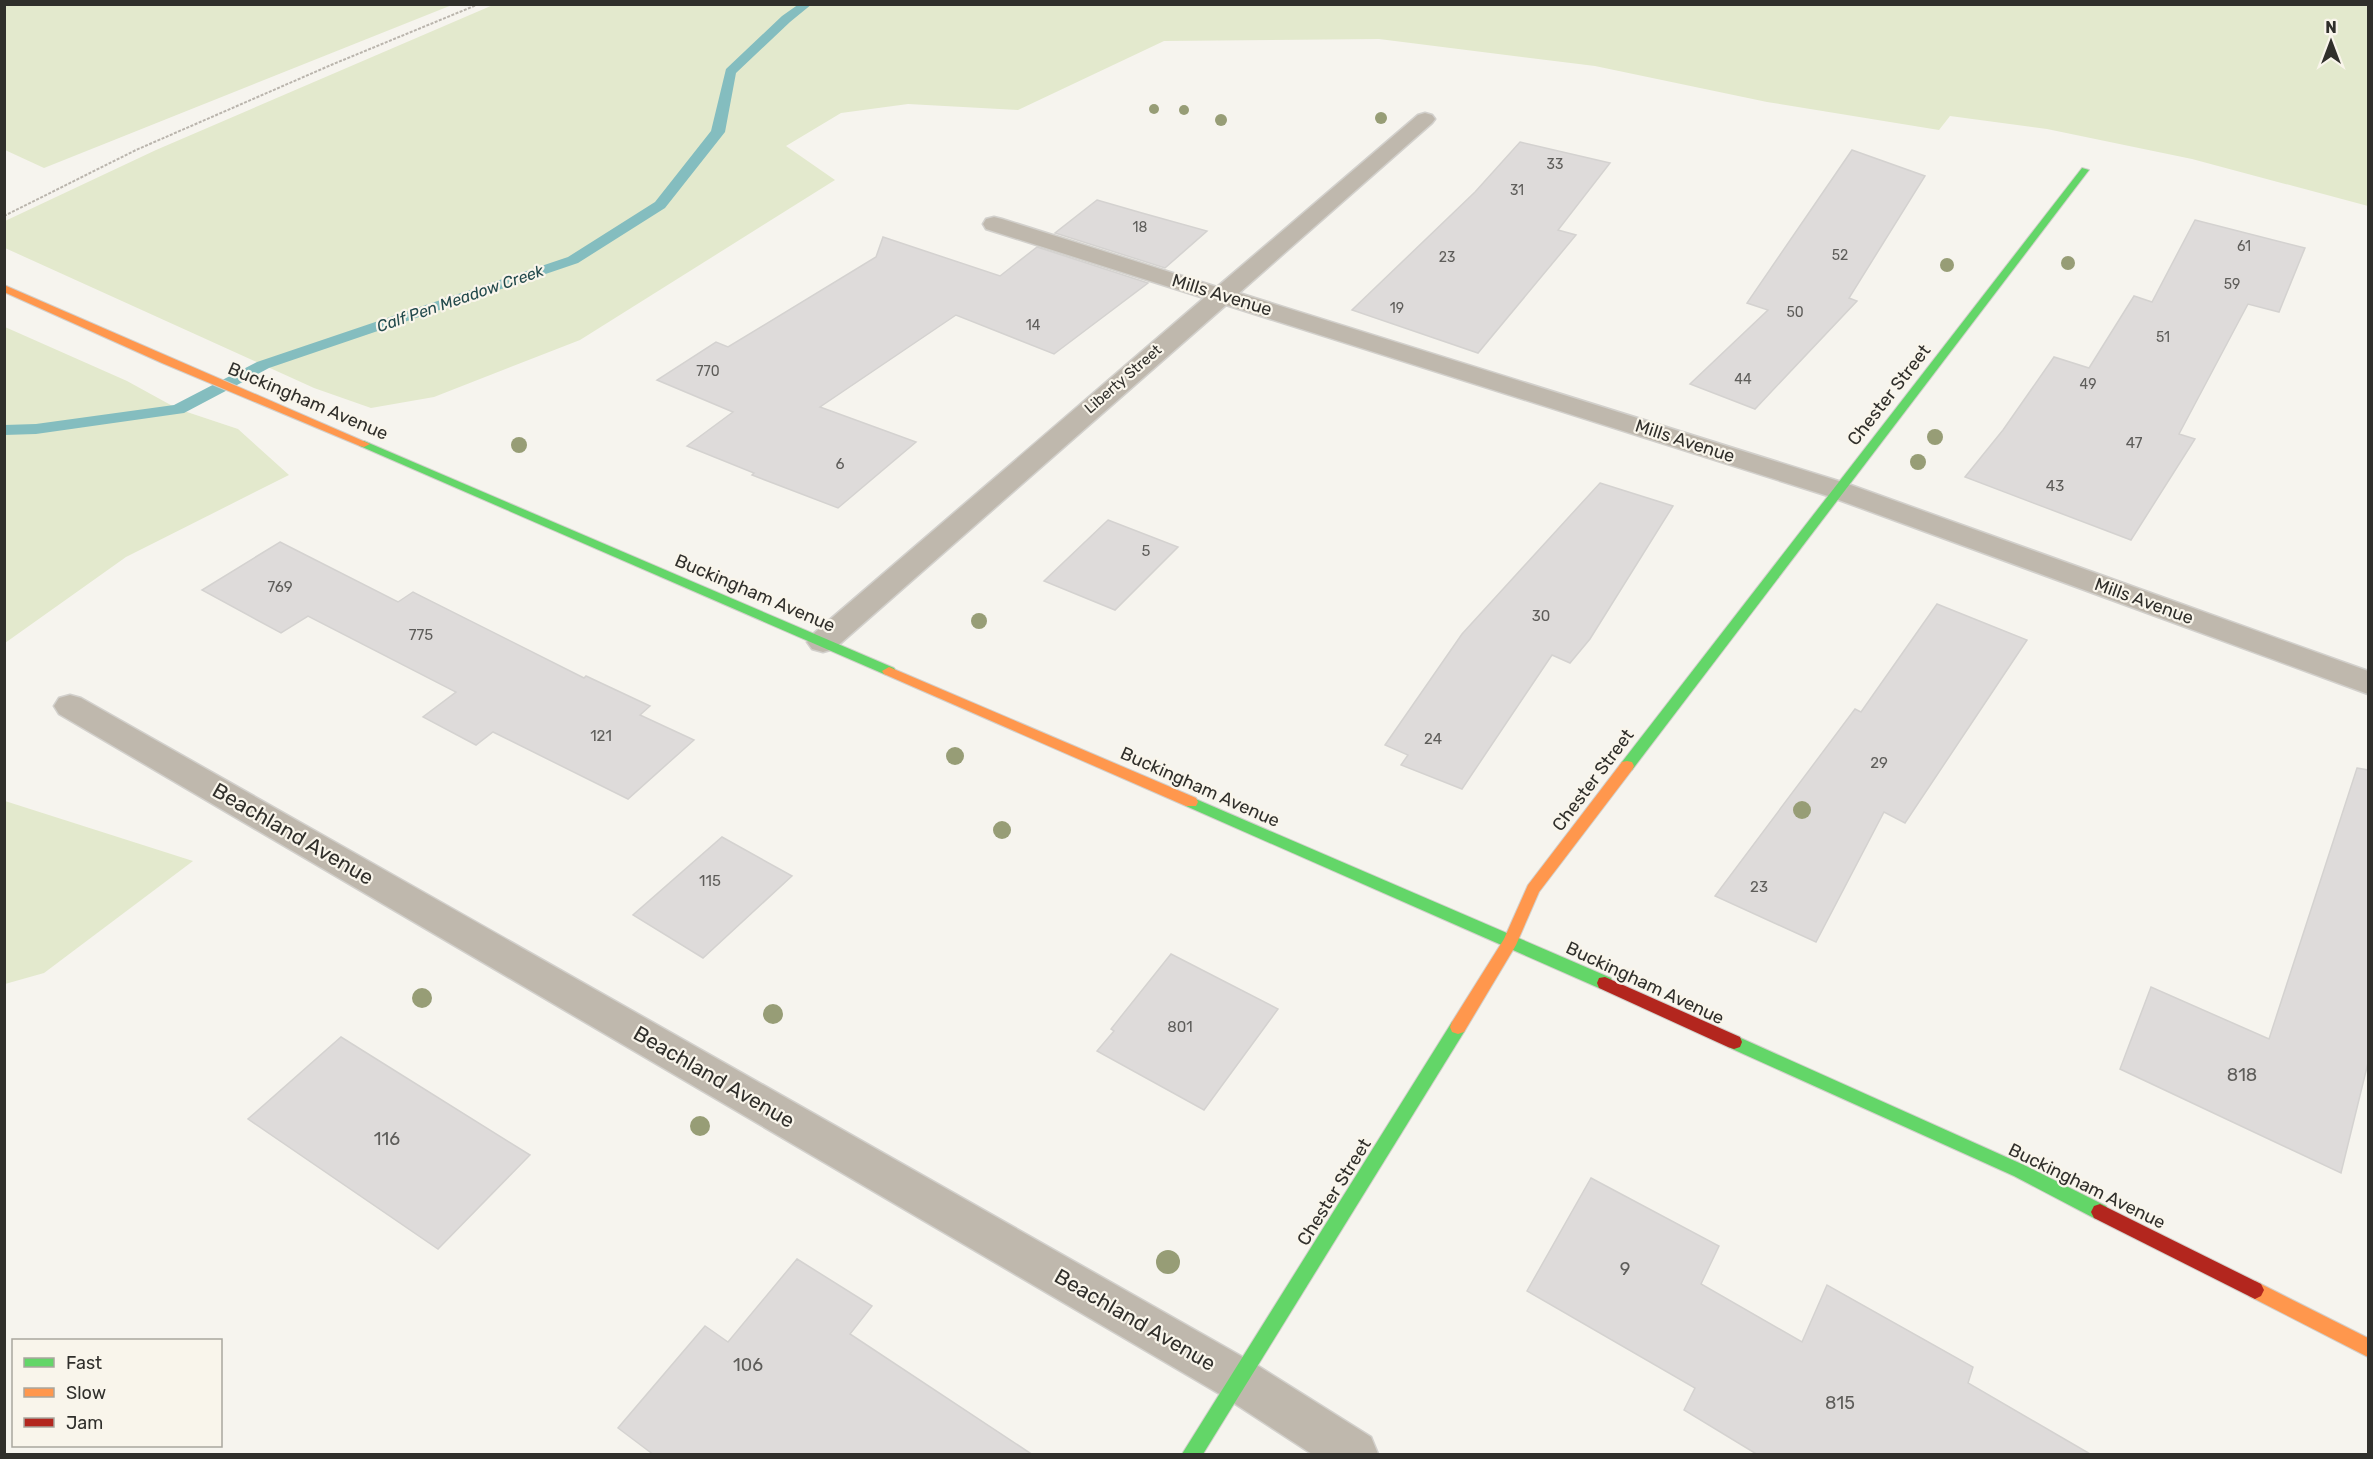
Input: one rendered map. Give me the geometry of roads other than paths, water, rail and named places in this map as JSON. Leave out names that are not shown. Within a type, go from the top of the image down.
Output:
[{"type":"main road","name":"Chester Street","points":[[1192,1455],[1511,941],[1533,889],[2085,170]]},
{"type":"main road","name":"Buckingham Avenue","points":[[4,288],[166,361],[823,642],[1511,941],[2020,1171],[2368,1347]]},
{"type":"street","name":"Liberty Street","points":[[823,642],[1425,119]]},
{"type":"street","name":"Mills Avenue","points":[[994,224],[1838,490],[2368,683]]},
{"type":"street","name":"Beachland Avenue","points":[[70,706],[1239,1380],[1354,1455]]},
{"type":"waterway","name":"Calf Pen Meadow Creek","points":[[4,430],[36,429],[178,409],[263,365],[573,260],[660,205],[718,132],[730,72],[786,19],[807,4]]}]
